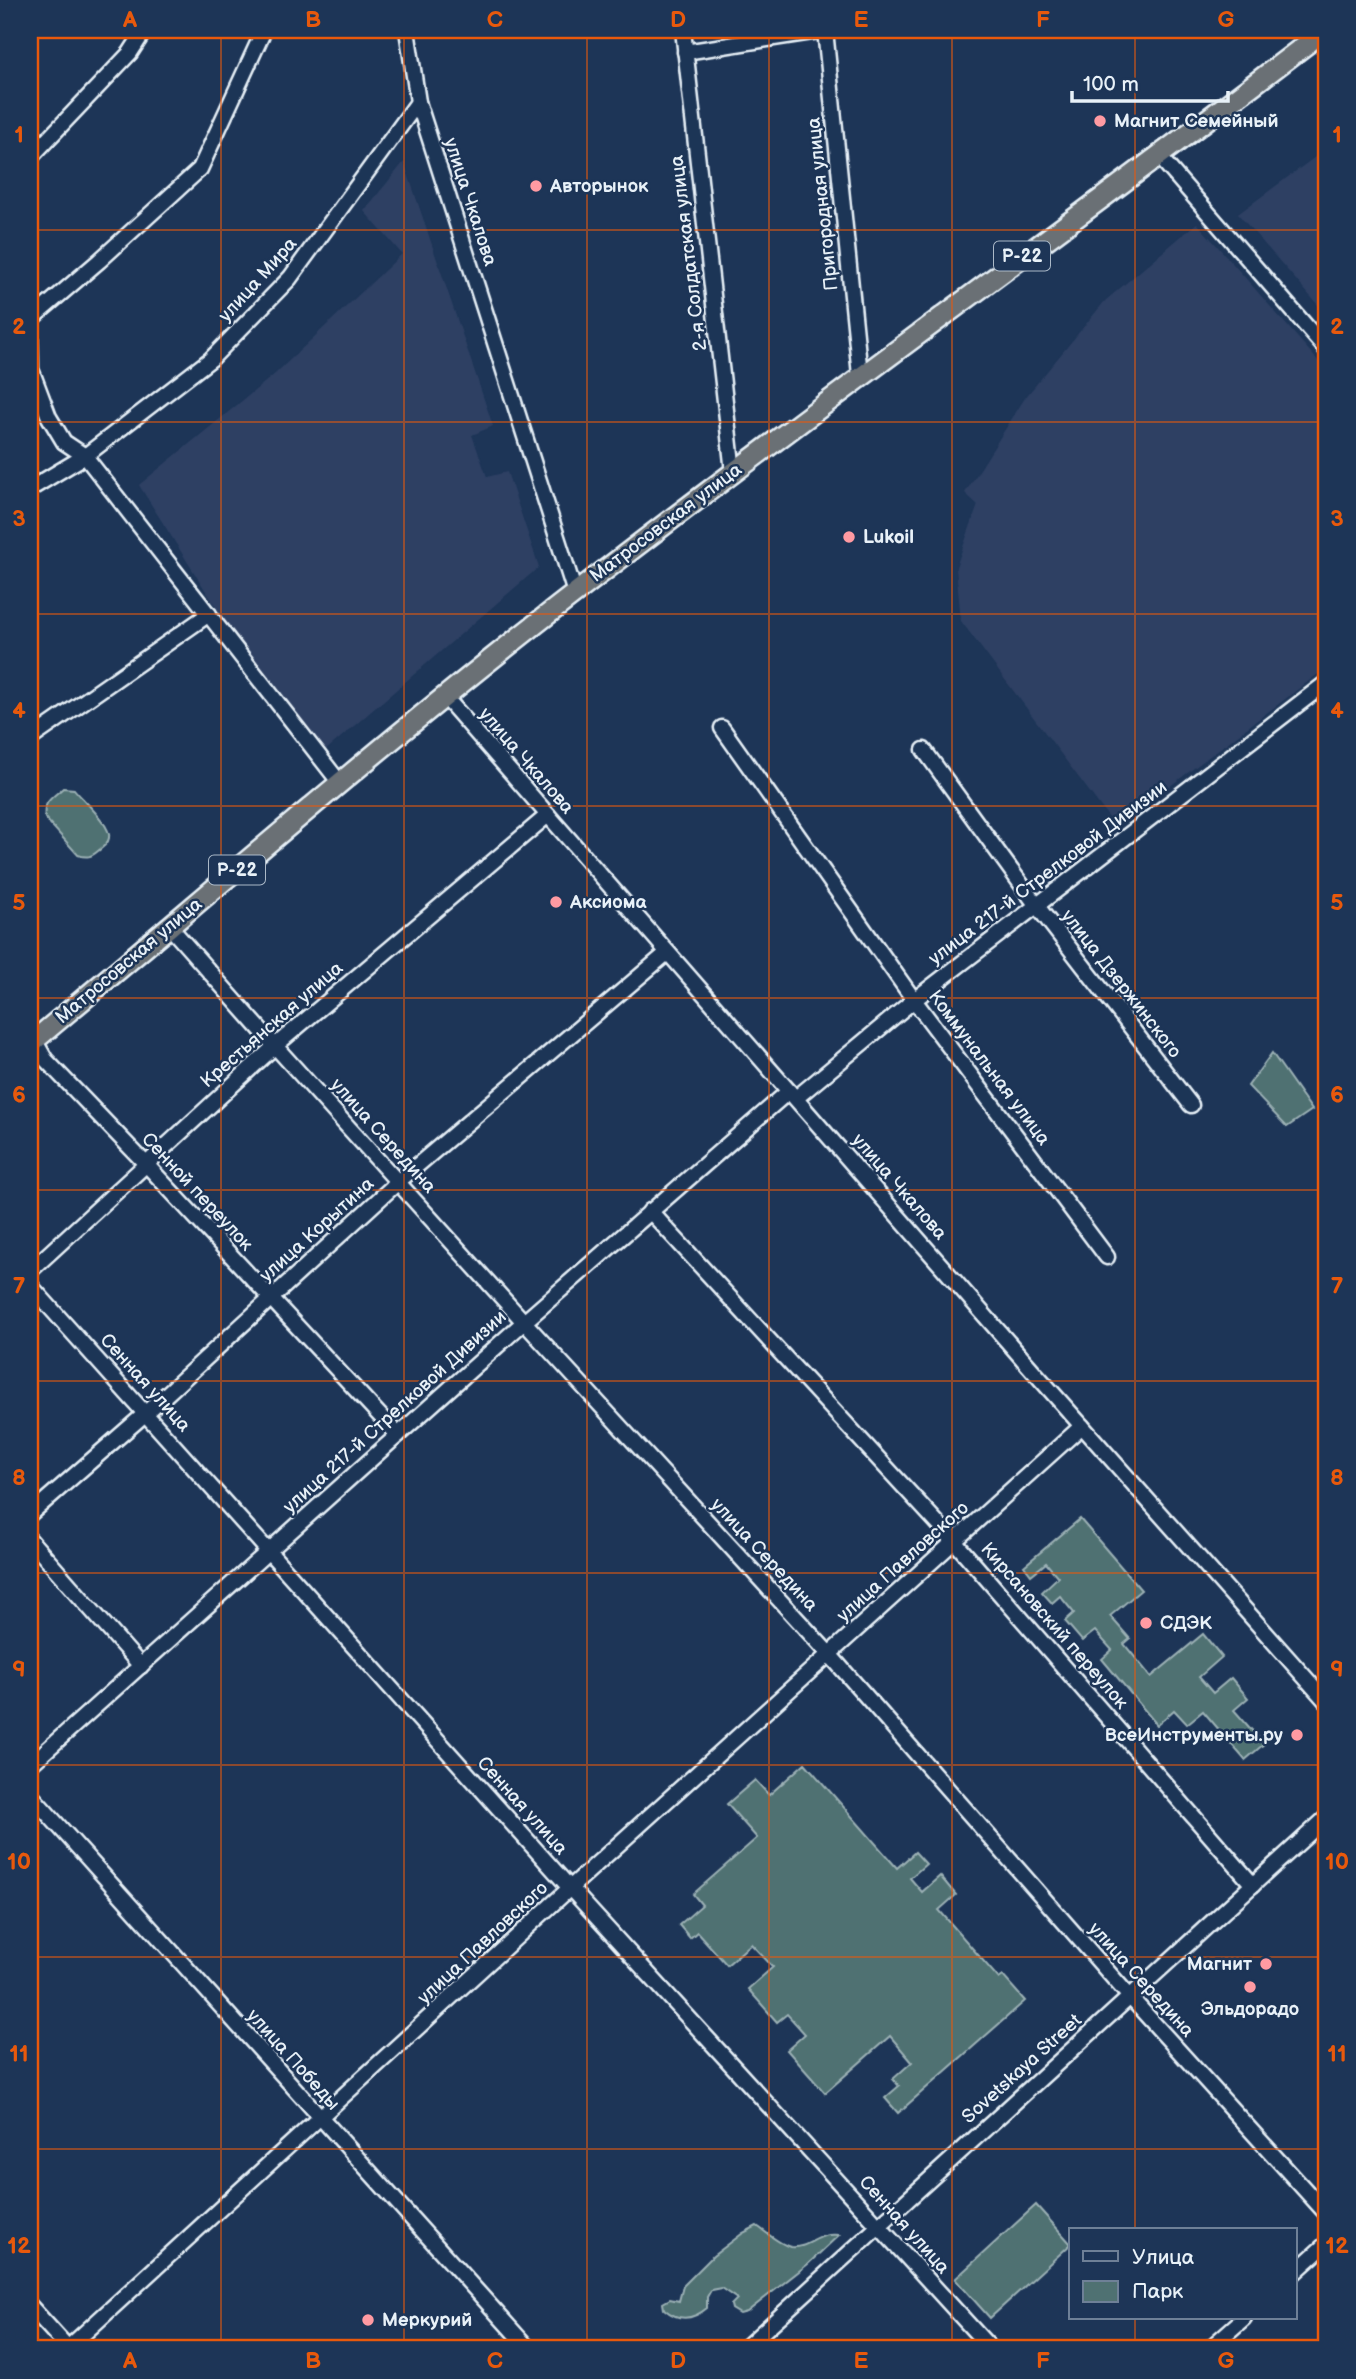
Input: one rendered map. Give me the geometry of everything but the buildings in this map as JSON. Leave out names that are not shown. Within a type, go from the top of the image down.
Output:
[{"type":"highway","name":"Матросовская улица","points":[[32,1039],[340,783],[575,593],[860,375],[1325,30]]},
{"type":"street","points":[[30,158],[130,52],[145,30]]},
{"type":"street","points":[[30,320],[200,169],[264,30]]},
{"type":"street","points":[[407,30],[418,103]]},
{"type":"street","name":"2-я Солдатская улица","points":[[683,30],[733,472]]},
{"type":"street","points":[[685,51],[825,30]]},
{"type":"street","name":"Пригородная улица","points":[[825,30],[860,375]]},
{"type":"street","name":"улица Мира","points":[[30,489],[85,456],[211,359],[290,278],[418,103]]},
{"type":"street","name":"улица Чкалова","points":[[418,103],[575,593]]},
{"type":"street","points":[[1158,155],[1326,349]]},
{"type":"street","points":[[30,314],[31,369],[49,417],[64,442],[85,456],[340,783]]},
{"type":"street","points":[[30,739],[209,614]]},
{"type":"street","name":"улица 217-й Стрелковой Дивизии","points":[[30,1765],[650,1211],[792,1094],[1326,683]]},
{"type":"street","name":"улица Чкалова","points":[[445,697],[1326,1701]]},
{"type":"street","name":"Коммунальная улица","points":[[722,727],[914,1000],[1107,1257]]},
{"type":"street","name":"улица Дзержинского","points":[[924,750],[1037,906],[1191,1105]]},
{"type":"street","name":"Крестьянская улица","points":[[30,1271],[275,1046],[548,815]]},
{"type":"street","name":"улица Середина","points":[[170,927],[524,1322],[830,1655],[1129,1997],[1326,2213]]},
{"type":"street","name":"улица Корытина","points":[[30,1514],[146,1413],[399,1181],[667,953]]},
{"type":"street","name":"Сенной переулок","points":[[32,1039],[45,1059],[398,1435]]},
{"type":"street","name":"Кирсановский переулок","points":[[650,1211],[954,1541],[1253,1885]]},
{"type":"street","name":"Сенная улица","points":[[30,1285],[570,1888],[991,2349]]},
{"type":"street","name":"улица Павловского","points":[[68,2349],[570,1888],[1082,1426]]},
{"type":"street","points":[[30,1540],[141,1666]]},
{"type":"street","name":"улица Победы","points":[[30,1794],[529,2349]]},
{"type":"street","name":"Sovetskaya Street","points":[[744,2349],[1326,1818]]},
{"type":"street","points":[[1296,2271],[1326,2244]]},
{"type":"street","points":[[30,2306],[68,2349]]},
{"type":"street","points":[[1209,2349],[1242,2320]]},
{"type":"shaded area","points":[[1326,149],[1326,314],[1238,214]]},
{"type":"shaded area","points":[[404,162],[493,426],[472,435],[487,477],[507,472],[539,567],[326,750],[221,615],[139,485],[275,374],[402,254],[364,211]]},
{"type":"shaded area","points":[[1197,223],[1326,370],[1326,668],[1116,827],[961,621],[956,567],[978,505],[965,493],[1025,398],[1105,301]]},
{"type":"green space","points":[[63,788],[74,789],[109,833],[106,844],[91,856],[78,855],[45,818],[47,804]]},
{"type":"green space","points":[[1272,1053],[1312,1110],[1287,1127],[1248,1086]]},
{"type":"green space","points":[[1080,1519],[1141,1590],[1110,1616],[1130,1639],[1124,1644],[1151,1677],[1203,1634],[1222,1657],[1199,1677],[1213,1693],[1231,1678],[1248,1698],[1234,1710],[1264,1744],[1245,1760],[1203,1711],[1187,1724],[1174,1710],[1157,1725],[1102,1659],[1112,1650],[1095,1631],[1082,1641],[1065,1621],[1074,1613],[1060,1596],[1052,1603],[1042,1592],[1058,1577],[1046,1563],[1031,1575],[1024,1566]]},
{"type":"green space","points":[[805,1763],[897,1868],[915,1852],[926,1864],[910,1878],[922,1892],[940,1876],[956,1895],[939,1910],[999,1979],[1003,1976],[1025,2001],[898,2113],[885,2098],[899,2086],[893,2079],[912,2062],[890,2036],[825,2093],[787,2050],[805,2034],[787,2014],[777,2022],[748,1989],[773,1967],[751,1944],[727,1965],[697,1932],[690,1938],[679,1925],[702,1905],[693,1894],[757,1838],[727,1804],[755,1780],[769,1795]]},
{"type":"green space","points":[[1036,2205],[1069,2242],[1069,2246],[990,2318],[955,2279]]},
{"type":"green space","points":[[757,2226],[791,2247],[803,2246],[825,2236],[839,2235],[808,2264],[747,2312],[740,2314],[732,2309],[731,2305],[737,2299],[721,2288],[711,2290],[707,2297],[707,2308],[691,2317],[675,2316],[664,2309],[663,2303],[670,2299],[679,2301],[683,2286],[713,2256],[743,2233]]},
{"type":"place","name":"Магнит Семейный","points":[[1100,121]]},
{"type":"place","name":"Авторынок","points":[[536,186]]},
{"type":"place","name":"Lukoil","points":[[849,537]]},
{"type":"place","name":"Аксиома","points":[[556,902]]},
{"type":"place","name":"СДЭК","points":[[1146,1623]]},
{"type":"place","name":"ВсеИнструменты.ру","points":[[1297,1735]]},
{"type":"place","name":"Магнит","points":[[1266,1964]]},
{"type":"place","name":"Эльдорадо","points":[[1250,1987]]},
{"type":"place","name":"Меркурий","points":[[368,2320]]}]
